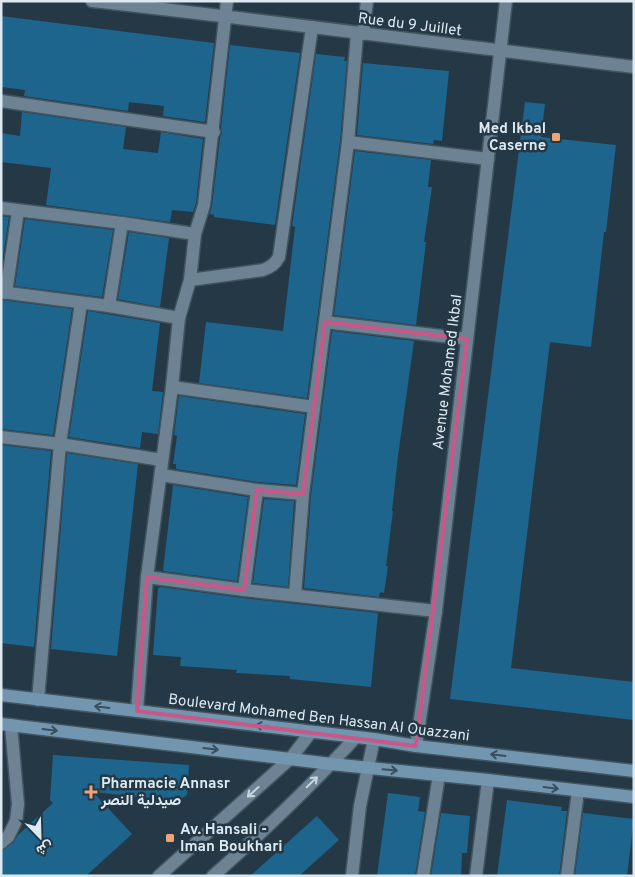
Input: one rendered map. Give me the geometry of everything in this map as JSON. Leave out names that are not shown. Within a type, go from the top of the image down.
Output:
[{"type":"street","name":"Rue du 9 Juillet","points":[[92,1],[312,26],[360,34],[634,67]]},
{"type":"street","points":[[138,711],[147,577],[172,387],[179,318],[190,280],[195,234],[204,205],[214,132],[227,1]]},
{"type":"street","points":[[295,595],[303,494],[360,34],[367,1]]},
{"type":"street","name":"Avenue Mohamed Ikbal","points":[[416,746],[436,611],[506,1]]},
{"type":"street","points":[[190,280],[263,270],[271,268],[276,263],[279,256],[312,26]]},
{"type":"street","points":[[1,101],[214,132]]},
{"type":"street","points":[[348,142],[488,159]]},
{"type":"street","points":[[1,208],[195,234]]},
{"type":"street","points":[[18,211],[4,293],[108,306],[179,318]]},
{"type":"street","points":[[108,306],[122,223]]},
{"type":"street","points":[[38,700],[60,444],[81,303]]},
{"type":"street","points":[[325,322],[467,339]]},
{"type":"street","points":[[172,387],[314,407]]},
{"type":"street","points":[[1,438],[60,444],[162,460]]},
{"type":"street","points":[[161,474],[257,490],[303,494]]},
{"type":"street","points":[[244,590],[257,490]]},
{"type":"street","points":[[147,577],[244,590],[436,611]]},
{"type":"street","name":"Boulevard Mohamed Ben Hassan Al Ouazzani","points":[[1,695],[634,771]]},
{"type":"street","points":[[1,842],[8,837],[16,821],[17,812],[6,724],[331,764],[439,774],[634,798]]},
{"type":"street","points":[[159,876],[291,758],[311,732]]},
{"type":"street","points":[[213,876],[251,842],[356,737]]},
{"type":"street","points":[[352,876],[360,806],[374,739]]},
{"type":"street","points":[[423,876],[439,774]]},
{"type":"street","points":[[476,876],[488,780]]},
{"type":"street","points":[[567,876],[578,791]]},
{"type":"highlighted area","points":[[325,322],[467,339],[416,746],[137,711],[147,577],[244,590],[257,490],[303,494]]},
{"type":"building","points":[[1,16],[214,43],[205,122],[163,116],[164,106],[129,102],[128,111],[24,96],[25,90],[1,87]]},
{"type":"building","points":[[230,45],[300,53],[275,225],[214,217],[214,215],[210,214],[222,133]]},
{"type":"building","points":[[316,54],[345,57],[344,61],[347,61],[340,141],[307,398],[199,383],[206,322],[283,331],[295,227],[292,226]]},
{"type":"building","points":[[363,63],[449,71],[442,141],[434,140],[433,144],[357,135]]},
{"type":"building","points":[[525,102],[545,104],[541,137],[616,145],[591,347],[550,342],[511,668],[634,682],[634,720],[450,699]]},
{"type":"building","points":[[22,112],[126,127],[123,149],[158,153],[161,132],[203,139],[196,203],[193,212],[172,210],[170,222],[46,205],[51,168],[1,162],[1,133],[20,136]]},
{"type":"building","points":[[355,151],[431,160],[428,187],[432,187],[424,242],[426,242],[416,325],[334,315]]},
{"type":"building","points":[[1,216],[9,217],[1,269]]},
{"type":"building","points":[[25,219],[113,230],[102,297],[15,286]]},
{"type":"building","points":[[129,232],[169,238],[160,307],[118,299]]},
{"type":"building","points":[[1,300],[72,309],[53,435],[1,429]]},
{"type":"building","points":[[88,311],[160,323],[152,391],[163,392],[158,434],[142,432],[140,448],[69,437]]},
{"type":"building","points":[[332,331],[414,341],[398,456],[386,566],[388,566],[384,593],[380,592],[379,597],[304,588],[311,495]]},
{"type":"building","points":[[179,396],[305,414],[296,485],[258,482],[176,469],[176,464],[173,464],[177,436],[174,435]]},
{"type":"building","points":[[1,445],[51,451],[34,647],[1,643]]},
{"type":"building","points":[[67,453],[138,464],[117,656],[51,649]]},
{"type":"building","points":[[173,485],[248,497],[237,581],[163,571]]},
{"type":"building","points":[[264,499],[294,501],[288,587],[253,583]]},
{"type":"building","points":[[158,588],[378,613],[371,687],[290,679],[290,676],[236,673],[237,670],[180,666],[181,657],[153,655]]},
{"type":"building","points":[[53,755],[189,765],[187,795],[178,801],[93,792],[132,834],[86,876],[1,876],[1,851],[13,843],[18,835],[53,803],[50,800]]},
{"type":"building","points":[[388,793],[420,797],[418,811],[425,812],[415,876],[377,876]]},
{"type":"building","points":[[507,800],[562,807],[561,811],[567,811],[559,876],[497,876]]},
{"type":"building","points":[[441,813],[470,816],[467,853],[462,853],[461,876],[431,876]]},
{"type":"building","points":[[583,813],[634,819],[627,876],[575,876]]},
{"type":"building","points":[[317,816],[339,840],[299,876],[250,876]]},
{"type":"place","name":"Med Ikbal Caserne","points":[[556,137]]},
{"type":"place","name":"Pharmacie Annasr صيدلية النصر","points":[[91,792]]},
{"type":"place","name":"Av. Hansali - Iman Boukhari","points":[[170,838]]}]
